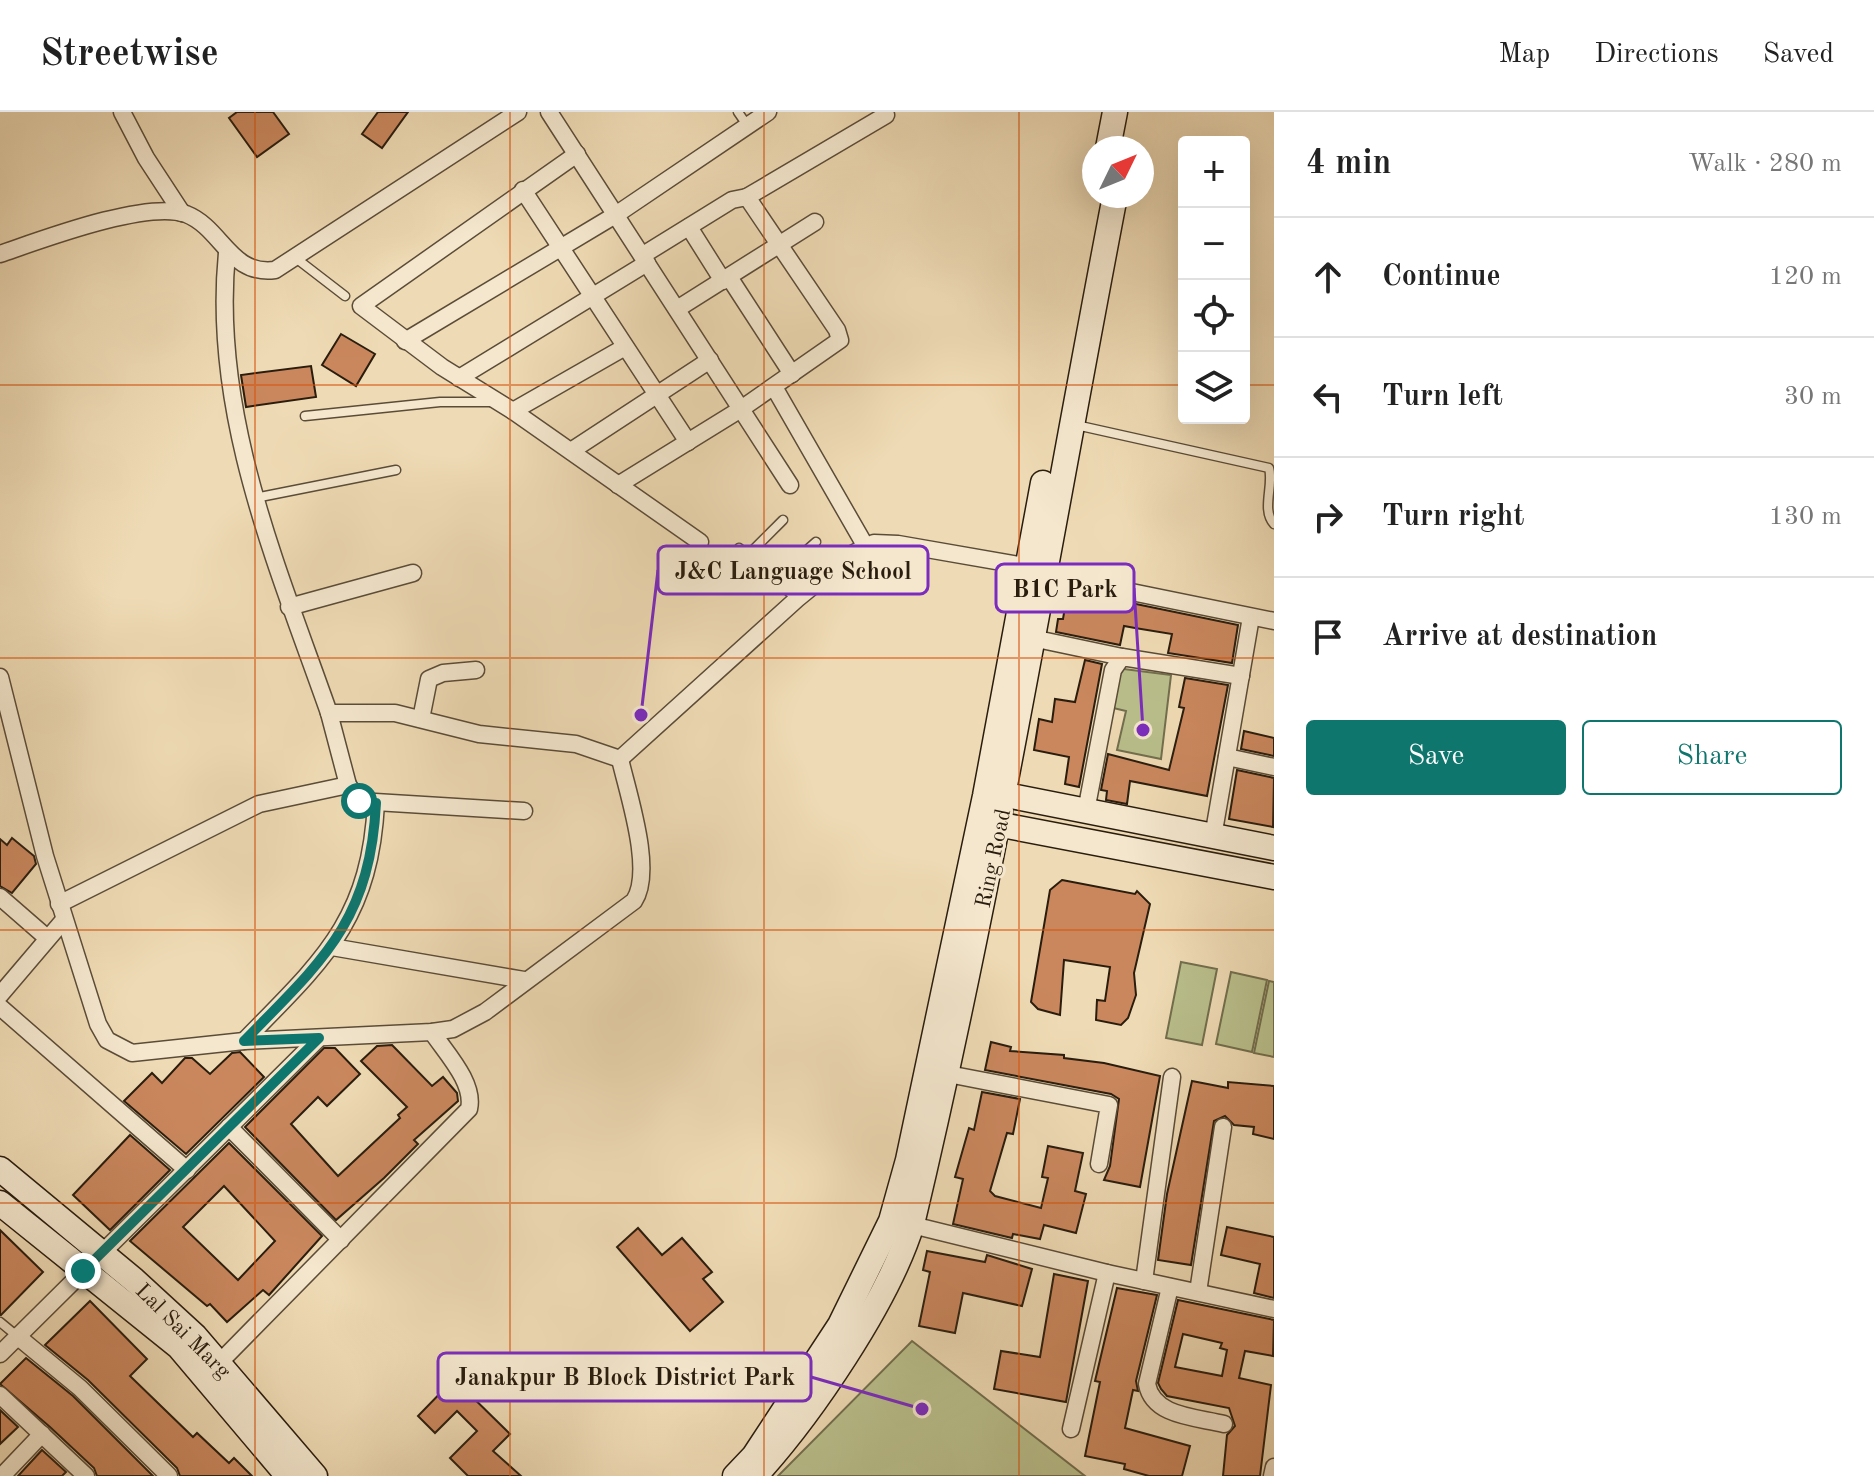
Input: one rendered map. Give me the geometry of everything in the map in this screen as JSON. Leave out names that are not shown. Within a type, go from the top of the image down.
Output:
[{"type":"street","points":[[122,112],[146,158],[182,213]]},
{"type":"street","points":[[0,254],[108,221],[157,210],[182,213],[206,223],[227,253],[261,272],[275,270],[297,259],[518,112]]},
{"type":"street","points":[[549,112],[790,485]]},
{"type":"street","points":[[405,341],[617,214],[743,119],[768,112]]},
{"type":"street","points":[[1110,136],[1115,112]]},
{"type":"street","points":[[1127,136],[1132,112]]},
{"type":"street","points":[[459,378],[591,297],[732,200],[747,197],[886,115]]},
{"type":"street","points":[[577,154],[361,306],[405,341],[513,411],[700,542]]},
{"type":"street","points":[[523,190],[688,442]]},
{"type":"street","points":[[618,485],[741,409],[837,344],[840,335],[747,197]]},
{"type":"street","name":"Ring Road","points":[[995,795],[1032,638],[1097,208]]},
{"type":"street","name":"Ring Road","points":[[735,1476],[754,1456],[840,1325],[901,1222],[908,1160],[989,822],[1043,572],[1113,208]]},
{"type":"street","points":[[677,309],[815,222]]},
{"type":"street","points":[[689,227],[792,374]]},
{"type":"street","points":[[227,253],[223,315],[254,498],[289,607],[329,713],[348,785],[359,801],[524,811]]},
{"type":"street","points":[[513,411],[625,347]]},
{"type":"street","points":[[571,451],[710,360]]},
{"type":"street","points":[[774,387],[866,547]]},
{"type":"street","points":[[620,759],[797,599],[852,554],[874,543],[898,544],[1043,572],[1274,621]]},
{"type":"street","points":[[289,607],[413,573]]},
{"type":"street","points":[[1213,837],[1251,617]]},
{"type":"street","points":[[1032,638],[1122,657],[1241,676]]},
{"type":"street","points":[[1086,811],[1113,670],[1122,657]]},
{"type":"street","points":[[421,719],[429,679],[443,673],[476,670]]},
{"type":"street","points":[[0,677],[61,912],[98,1024],[107,1040],[119,1049],[132,1053],[244,1041],[432,1032],[453,1029],[485,1012],[634,901],[642,889],[634,822],[620,759]]},
{"type":"street","points":[[329,713],[371,711],[421,719],[479,734],[576,744],[620,759]]},
{"type":"street","points":[[1227,757],[1274,767]]},
{"type":"street","points":[[0,995],[46,937],[61,912],[231,815],[286,795],[348,785]]},
{"type":"street","points":[[995,795],[1274,848]]},
{"type":"street","points":[[244,1041],[332,947],[351,917],[367,874],[376,803]]},
{"type":"street","points":[[989,822],[1274,877]]},
{"type":"street","name":"Ring Road","points":[[755,1476],[783,1445],[888,1283],[901,1222],[948,1074],[989,822]]},
{"type":"street","points":[[0,897],[46,937]]},
{"type":"street","points":[[332,947],[524,980]]},
{"type":"street","points":[[0,1007],[187,1170]]},
{"type":"street","points":[[219,1363],[469,1109],[472,1098],[467,1087],[432,1032]]},
{"type":"street","points":[[0,1354],[319,1038]]},
{"type":"street","points":[[948,1074],[1109,1105],[1099,1164]]},
{"type":"street","points":[[1144,1281],[1172,1077]]},
{"type":"street","points":[[229,1127],[341,1240]]},
{"type":"street","points":[[1198,1292],[1223,1127]]},
{"type":"street","name":"Lal Sai Marg","points":[[0,1169],[185,1327],[315,1476]]},
{"type":"street","name":"Lal Sai Marg","points":[[0,1203],[179,1347],[288,1476]]},
{"type":"street","points":[[901,1222],[1107,1273],[1274,1309]]},
{"type":"street","points":[[1071,1429],[1107,1273]]},
{"type":"street","points":[[1170,1287],[1147,1384],[1149,1397],[1160,1408],[1224,1424]]},
{"type":"street","points":[[17,1336],[80,1388],[169,1476]]},
{"type":"street","points":[[0,1395],[80,1474]]},
{"type":"street","points":[[2,1476],[42,1434]]},
{"type":"street","points":[[1272,1476],[1274,1467]]},
{"type":"lane","points":[[297,259],[345,296]]},
{"type":"lane","points":[[305,416],[440,402],[497,402]]},
{"type":"lane","points":[[1071,424],[1269,468],[1272,476],[1268,513],[1274,524]]},
{"type":"lane","points":[[254,498],[396,470]]},
{"type":"lane","points":[[747,556],[783,520]]},
{"type":"lane","points":[[774,579],[816,542]]},
{"type":"lane","points":[[739,548],[797,599]]},
{"type":"lane","points":[[0,1322],[17,1336]]},
{"type":"green space","points":[[1116,668],[1171,675],[1161,759],[1117,750],[1126,711],[1109,707]]},
{"type":"green space","points":[[1181,962],[1217,969],[1202,1045],[1166,1038]]},
{"type":"green space","points":[[1231,972],[1267,980],[1252,1052],[1216,1044]]},
{"type":"green space","points":[[1269,981],[1274,982],[1274,1057],[1254,1053]]},
{"type":"green space","points":[[912,1341],[1085,1476],[778,1476]]},
{"type":"building","points":[[237,112],[273,112],[289,134],[257,157],[229,118]]},
{"type":"building","points":[[378,112],[408,112],[382,148],[362,134]]},
{"type":"building","points":[[341,334],[375,354],[356,386],[322,365]]},
{"type":"building","points":[[311,366],[316,397],[246,407],[241,375]]},
{"type":"building","points":[[1068,590],[1238,625],[1232,663],[1168,653],[1172,634],[1124,626],[1120,645],[1056,632],[1058,619],[1063,619]]},
{"type":"building","points":[[1085,660],[1102,664],[1079,787],[1065,784],[1069,757],[1034,750],[1039,719],[1052,722],[1055,699],[1075,702]]},
{"type":"building","points":[[1185,678],[1228,685],[1207,796],[1130,781],[1127,804],[1106,800],[1107,791],[1101,790],[1108,754],[1169,770],[1184,708],[1179,707]]},
{"type":"building","points":[[1244,731],[1274,738],[1274,756],[1241,749]]},
{"type":"building","points":[[1237,770],[1274,778],[1273,827],[1229,819]]},
{"type":"building","points":[[12,838],[34,856],[36,864],[12,893],[0,886],[0,839],[7,845]]},
{"type":"building","points":[[1062,880],[1135,894],[1137,891],[1150,904],[1134,973],[1136,995],[1128,1018],[1121,1025],[1096,1020],[1097,1000],[1105,1001],[1110,967],[1064,960],[1060,1015],[1038,1009],[1031,1002],[1050,890]]},
{"type":"building","points":[[991,1042],[1011,1047],[1010,1051],[1064,1055],[1064,1058],[1104,1063],[1160,1076],[1140,1187],[1104,1180],[1110,1166],[1119,1099],[1111,1094],[985,1070]]},
{"type":"building","points":[[392,1045],[432,1086],[443,1077],[457,1093],[458,1101],[414,1140],[418,1144],[384,1178],[336,1220],[245,1127],[324,1048],[335,1048],[360,1074],[327,1106],[318,1097],[291,1124],[338,1176],[400,1118],[398,1115],[407,1107],[361,1061],[377,1046]]},
{"type":"building","points":[[240,1052],[264,1077],[186,1154],[124,1101],[152,1073],[162,1083],[185,1058],[192,1058],[210,1074],[232,1053]]},
{"type":"building","points":[[1192,1081],[1228,1088],[1228,1082],[1274,1086],[1274,1139],[1253,1134],[1254,1127],[1234,1125],[1225,1116],[1214,1121],[1191,1265],[1158,1260],[1167,1194]]},
{"type":"building","points":[[982,1092],[1020,1099],[1013,1134],[1007,1133],[990,1191],[995,1196],[1041,1208],[1048,1178],[1042,1177],[1048,1146],[1083,1153],[1075,1191],[1086,1194],[1076,1233],[1044,1225],[1040,1239],[1013,1234],[1012,1238],[953,1224],[963,1179],[955,1177],[969,1128],[974,1130]]},
{"type":"building","points":[[130,1135],[170,1170],[110,1230],[73,1195]]},
{"type":"building","points":[[229,1143],[322,1236],[269,1295],[263,1290],[227,1322],[210,1304],[207,1306],[130,1241]],"holes":[[[224,1186],[275,1241],[238,1280],[183,1227]]]},
{"type":"building","points":[[1227,1227],[1274,1237],[1274,1298],[1254,1293],[1260,1264],[1221,1255]]},
{"type":"building","points":[[638,1228],[662,1255],[682,1238],[712,1272],[703,1279],[723,1302],[690,1331],[617,1247]]},
{"type":"building","points":[[0,1230],[43,1272],[1,1315],[0,1315]]},
{"type":"building","points":[[927,1251],[985,1262],[987,1255],[1032,1269],[1022,1306],[963,1293],[955,1333],[919,1326],[930,1272],[923,1270]]},
{"type":"building","points":[[1054,1274],[1088,1281],[1066,1402],[994,1389],[1001,1351],[1040,1357]]},
{"type":"building","points":[[1117,1288],[1157,1295],[1136,1381],[1138,1391],[1133,1390],[1125,1428],[1190,1446],[1182,1476],[1149,1476],[1124,1469],[1125,1464],[1085,1456],[1100,1382],[1095,1381]]},
{"type":"building","points":[[1178,1300],[1274,1320],[1273,1356],[1245,1351],[1239,1378],[1271,1385],[1260,1476],[1223,1476],[1227,1435],[1235,1426],[1229,1408],[1167,1396],[1158,1383]],"holes":[[[1183,1334],[1222,1343],[1220,1348],[1227,1350],[1222,1376],[1175,1367]]]},
{"type":"building","points":[[90,1301],[147,1359],[130,1376],[193,1437],[197,1433],[229,1463],[234,1458],[252,1476],[180,1476],[177,1468],[88,1380],[45,1345]]},
{"type":"building","points":[[26,1358],[73,1396],[153,1476],[97,1476],[94,1468],[0,1384]]},
{"type":"building","points":[[454,1379],[510,1434],[493,1451],[521,1476],[468,1476],[450,1458],[477,1431],[457,1411],[435,1433],[418,1416]]},
{"type":"building","points":[[0,1410],[18,1427],[0,1444]]},
{"type":"building","points":[[42,1450],[66,1472],[62,1476],[18,1476]]},
{"type":"place","name":"J&C Language School","points":[[641,715]]},
{"type":"place","name":"B1C Park","points":[[1143,730]]},
{"type":"place","name":"Janakpur B Block District Park","points":[[922,1409]]},
{"type":"route","points":[[83,1271],[319,1038],[244,1041],[332,947],[351,917],[367,874],[374,839],[376,803],[359,801]]}]
